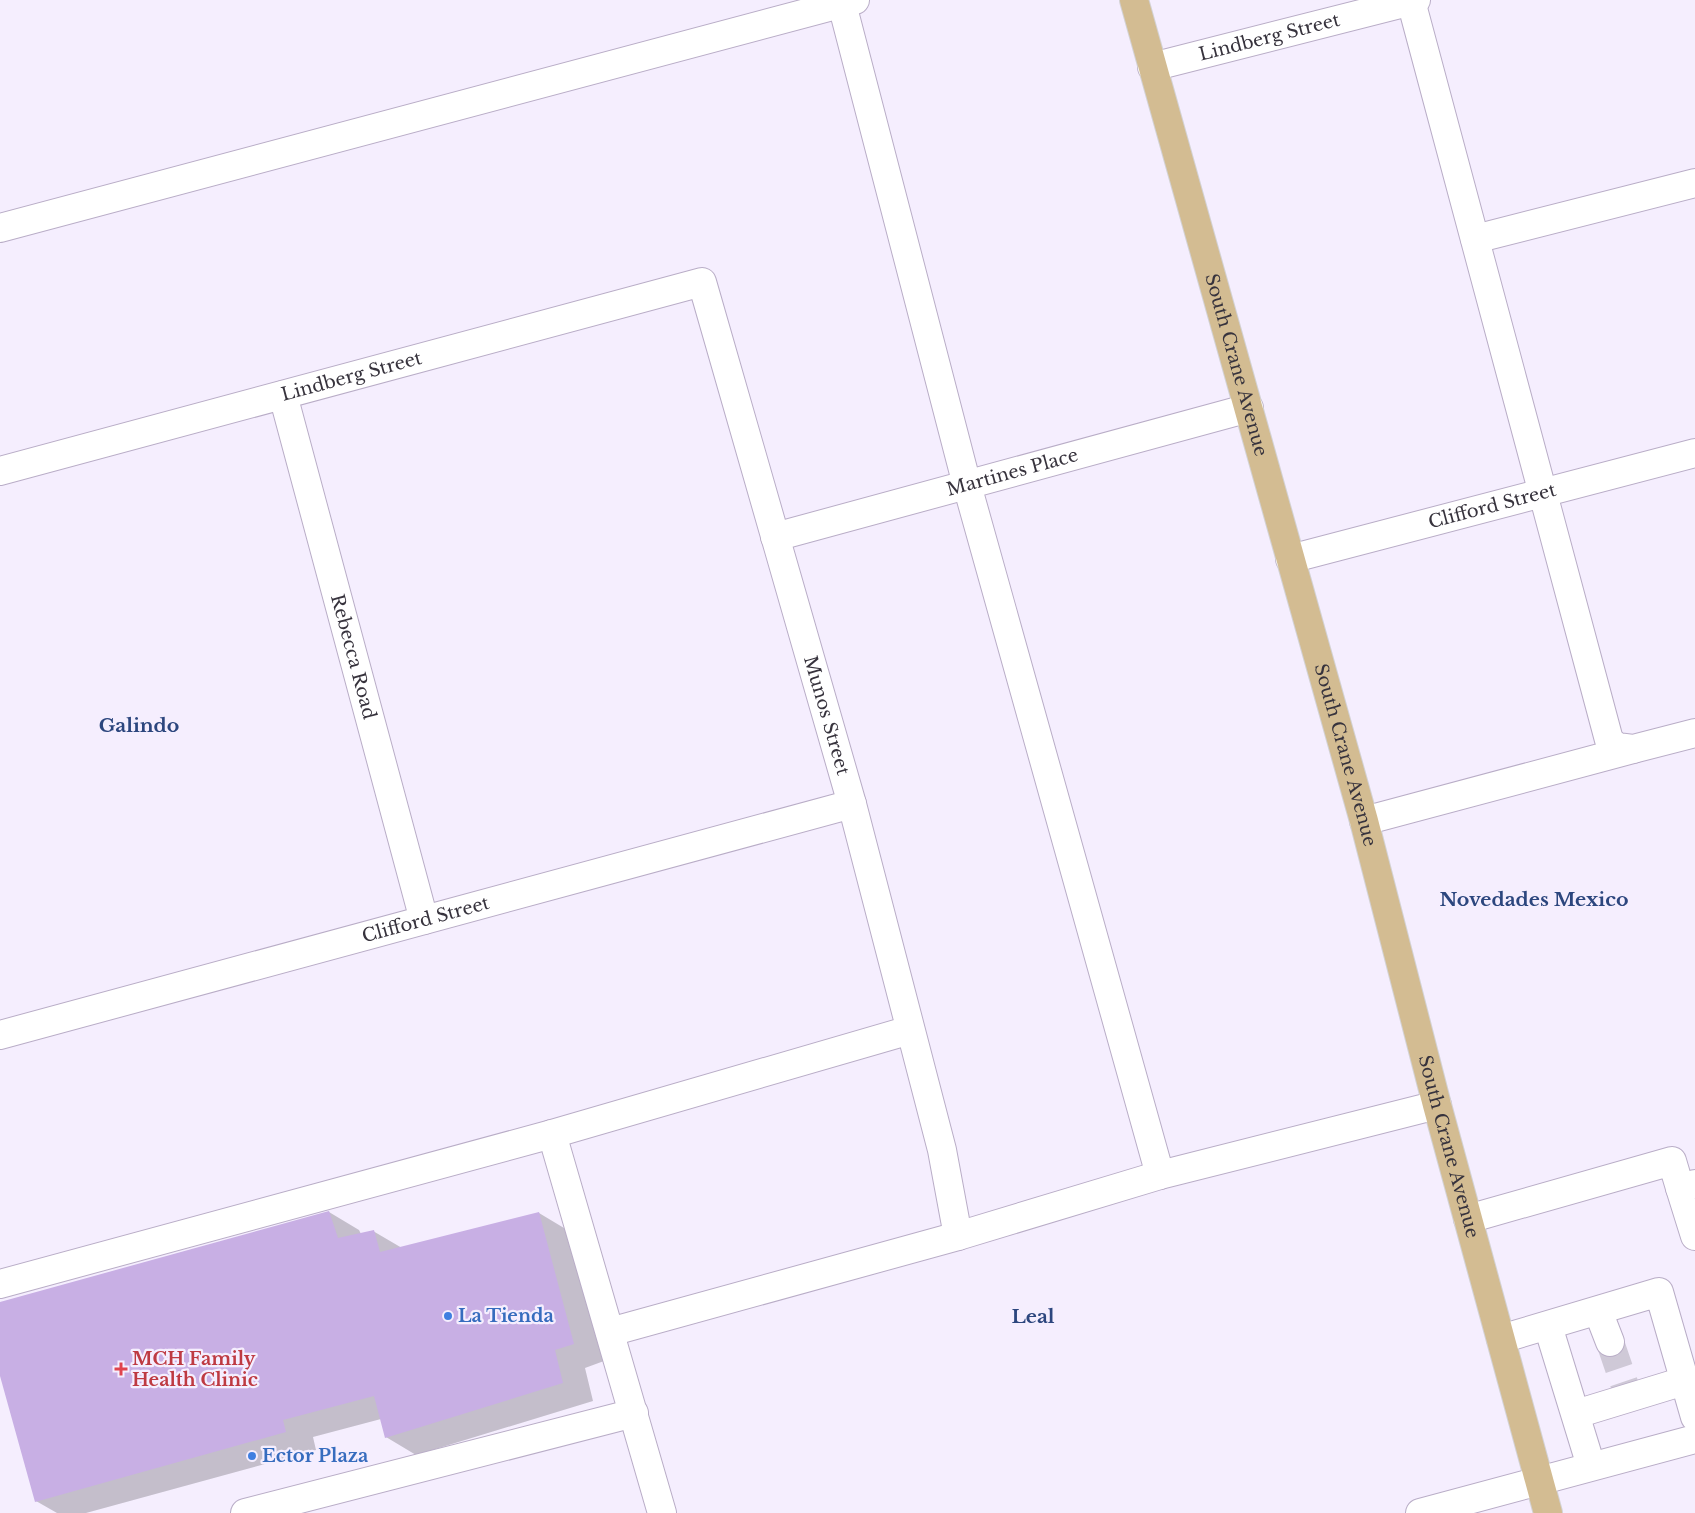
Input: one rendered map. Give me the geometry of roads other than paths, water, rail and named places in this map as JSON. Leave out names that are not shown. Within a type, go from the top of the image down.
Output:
[{"type":"main road","name":"South Crane Avenue","points":[[1134,0],[1364,821],[1437,1105],[1548,1513]]},
{"type":"street","name":"Lindberg Street","points":[[1152,67],[1413,1]]},
{"type":"street","points":[[1413,1],[1609,740],[1617,747],[1633,749]]},
{"type":"street","points":[[0,228],[848,2],[967,485],[1160,1175]]},
{"type":"street","points":[[1475,239],[1695,183]]},
{"type":"street","name":"Lindberg Street","points":[[0,471],[702,282]]},
{"type":"street","name":"Munos Street","points":[[702,282],[852,804],[942,1150],[958,1236]]},
{"type":"street","name":"Rebecca Road","points":[[283,394],[424,920]]},
{"type":"street","name":"Martines Place","points":[[775,537],[1249,408]]},
{"type":"street","name":"Clifford Street","points":[[1290,559],[1695,453]]},
{"type":"street","points":[[1364,821],[1695,733]]},
{"type":"street","name":"Clifford Street","points":[[0,1035],[852,804]]},
{"type":"street","points":[[0,1284],[552,1134],[910,1030]]},
{"type":"street","points":[[610,1332],[958,1236],[1160,1175],[1437,1105]]},
{"type":"street","points":[[552,1134],[662,1513]]},
{"type":"street","points":[[1468,1219],[1672,1161],[1688,1186],[1695,1236]]},
{"type":"street","points":[[1501,1339],[1659,1292],[1695,1417]]},
{"type":"street","points":[[1598,1311],[1610,1342]]},
{"type":"street","points":[[1548,1326],[1591,1466]]},
{"type":"street","points":[[1576,1414],[1627,1392],[1684,1381]]},
{"type":"street","points":[[245,1513],[634,1414]]},
{"type":"street","points":[[1420,1513],[1695,1439]]},
{"type":"tunnel","points":[[1610,1342],[1625,1386]]},
{"type":"place","name":"La Tienda","points":[[448,1316]]},
{"type":"place","name":"MCH Family Health Clinic","points":[[121,1369]]},
{"type":"place","name":"Ector Plaza","points":[[252,1456]]},
{"type":"district","name":"Galindo","points":[[139,725]]},
{"type":"district","name":"Novedades Mexico","points":[[1534,899]]},
{"type":"district","name":"Leal","points":[[1033,1316]]}]
